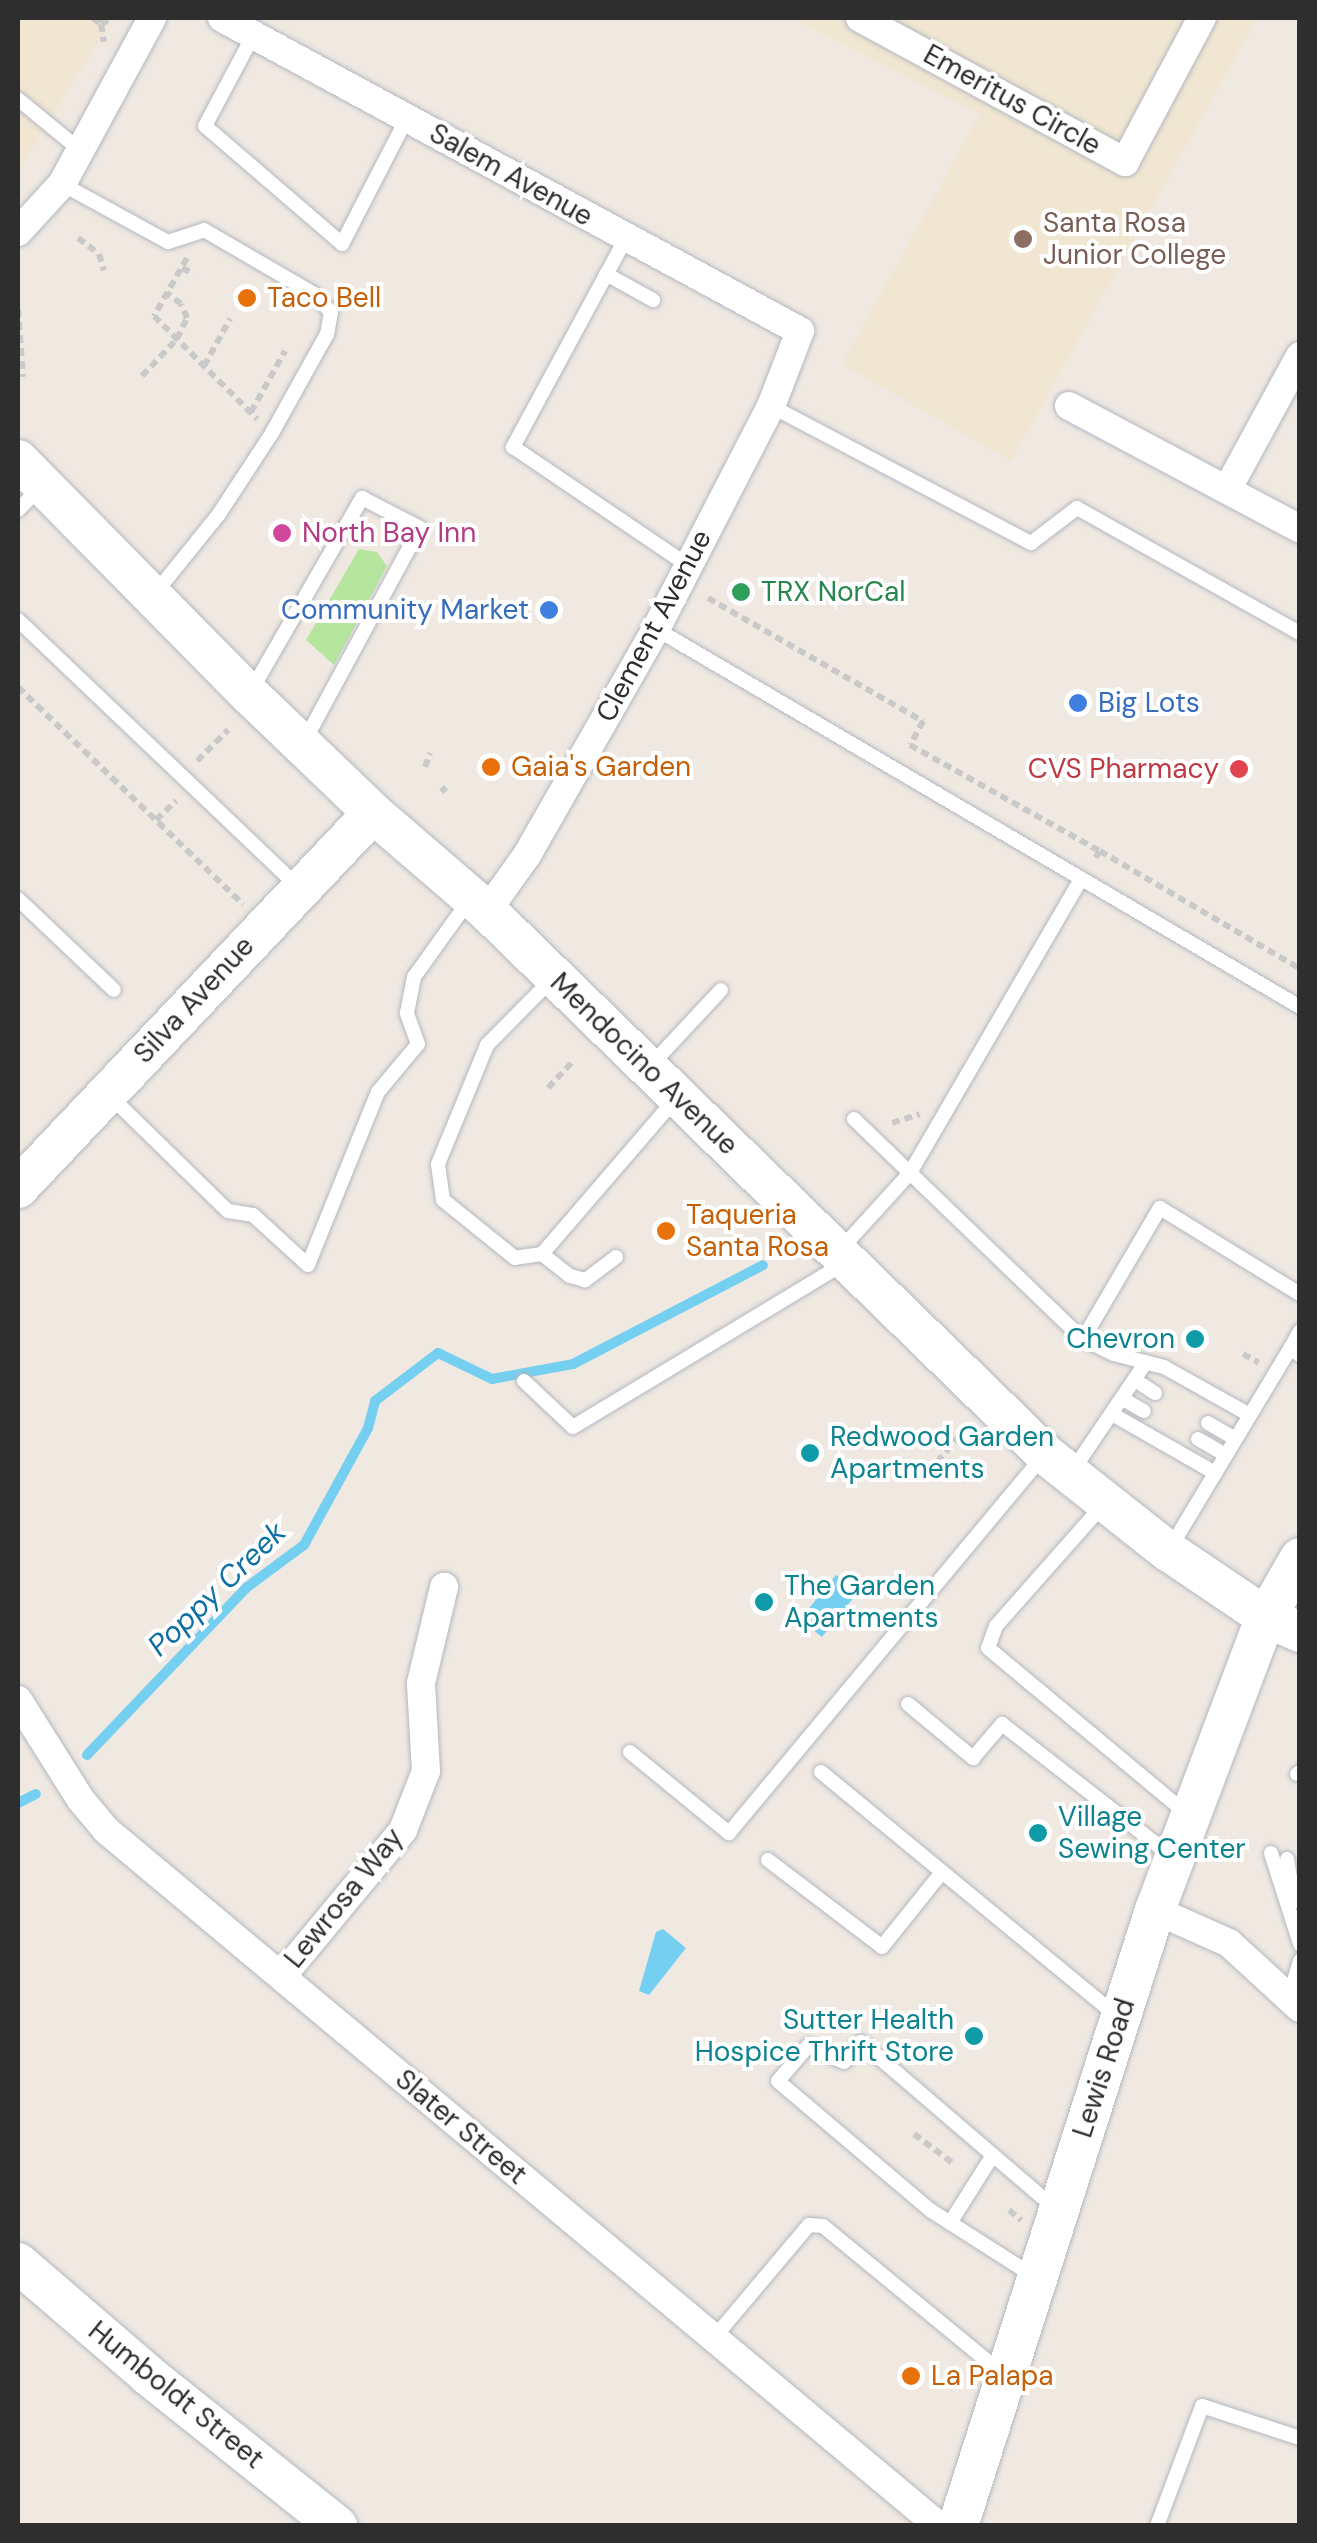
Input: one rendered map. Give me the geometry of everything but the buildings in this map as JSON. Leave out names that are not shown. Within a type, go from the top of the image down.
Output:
[{"type":"main road","name":"Mendocino Avenue","points":[[26,485],[152,596],[373,813],[478,904],[1057,1464],[1168,1551],[1283,1624]]},
{"type":"main road","name":"Silva Avenue","points":[[18,1188],[373,813]]},
{"type":"main road","name":"Lewis Road","points":[[958,2526],[1037,2278],[1040,2216],[1120,2019],[1190,1816],[1283,1624],[1300,1558]]},
{"type":"main road","name":"Humboldt Street","points":[[18,2263],[148,2375],[337,2526]]},
{"type":"street","points":[[18,253],[35,234],[82,152],[124,62],[152,18]]},
{"type":"street","name":"Salem Avenue","points":[[222,18],[800,331]]},
{"type":"street","name":"Emeritus Circle","points":[[860,18],[1125,162],[1202,18]]},
{"type":"street","points":[[18,232],[62,184]]},
{"type":"street","name":"Clement Avenue","points":[[478,904],[527,855],[656,629],[771,406],[800,331]]},
{"type":"street","points":[[1228,488],[1300,356]]},
{"type":"street","points":[[1069,406],[1300,530]]},
{"type":"street","name":"Lewrosa Way","points":[[282,1976],[403,1830],[426,1772],[422,1683],[444,1587]]},
{"type":"street","name":"Slater Street","points":[[18,1700],[80,1800],[106,1830],[938,2526]]},
{"type":"street","points":[[1155,1910],[1229,1943],[1294,2003]]},
{"type":"lane","points":[[253,36],[205,126],[342,244],[407,118]]},
{"type":"lane","points":[[18,99],[82,152]]},
{"type":"lane","points":[[62,184],[168,242],[204,230],[314,294],[330,312],[327,334],[272,434],[218,514],[152,596]]},
{"type":"lane","points":[[626,238],[513,447],[687,565]]},
{"type":"lane","points":[[606,274],[653,300]]},
{"type":"lane","points":[[771,406],[1032,543],[1077,508],[1300,633]]},
{"type":"lane","points":[[250,694],[362,498],[420,528],[302,745]]},
{"type":"lane","points":[[18,620],[300,888]]},
{"type":"lane","points":[[656,629],[1300,1007]]},
{"type":"lane","points":[[524,1381],[573,1427],[842,1257],[910,1173],[1082,880]]},
{"type":"lane","points":[[18,899],[114,990]]},
{"type":"lane","points":[[106,1093],[228,1211],[253,1215],[308,1264],[378,1092],[418,1044],[407,1013],[414,977],[478,904]]},
{"type":"lane","points":[[554,977],[487,1045],[438,1164],[444,1200],[515,1258],[542,1254],[678,1097]]},
{"type":"lane","points":[[648,1068],[721,990]]},
{"type":"lane","points":[[854,1119],[1083,1339],[1164,1367],[1250,1415]]},
{"type":"lane","points":[[1083,1339],[1160,1208],[1300,1294]]},
{"type":"lane","points":[[542,1254],[570,1276],[586,1280],[616,1257]]},
{"type":"lane","points":[[1168,1551],[1250,1415],[1294,1352],[1300,1331]]},
{"type":"lane","points":[[630,1752],[728,1832],[1057,1464],[1112,1414],[1146,1362]]},
{"type":"lane","points":[[1135,1380],[1155,1393]]},
{"type":"lane","points":[[1123,1399],[1144,1411]]},
{"type":"lane","points":[[1112,1414],[1215,1474]]},
{"type":"lane","points":[[1208,1422],[1236,1439]]},
{"type":"lane","points":[[1198,1439],[1226,1455]]},
{"type":"lane","points":[[1104,1504],[996,1626],[988,1648],[1190,1816]]},
{"type":"lane","points":[[908,1704],[974,1758],[1002,1724],[1175,1858]]},
{"type":"lane","points":[[820,1772],[1120,2019]]},
{"type":"lane","points":[[1271,1853],[1300,1944]]},
{"type":"lane","points":[[1287,1859],[1300,1936]]},
{"type":"lane","points":[[768,1860],[882,1947],[942,1872]]},
{"type":"lane","points":[[1294,2003],[1300,1961]]},
{"type":"lane","points":[[1037,2278],[950,2223],[778,2080],[808,2046],[844,2062],[860,2042],[992,2155],[1040,2216]]},
{"type":"lane","points":[[950,2223],[992,2155]]},
{"type":"lane","points":[[713,2340],[809,2226],[822,2226],[1006,2376]]},
{"type":"lane","points":[[1157,2526],[1202,2406],[1300,2438]]},
{"type":"path","points":[[101,24],[112,18]]},
{"type":"path","points":[[204,230],[154,316],[272,434]]},
{"type":"path","points":[[78,238],[99,254],[104,270]]},
{"type":"path","points":[[182,268],[194,274]]},
{"type":"path","points":[[142,376],[176,338],[187,318],[186,310],[167,293]]},
{"type":"path","points":[[18,309],[22,377]]},
{"type":"path","points":[[204,366],[230,319]]},
{"type":"path","points":[[251,412],[286,351]]},
{"type":"path","points":[[708,598],[923,721],[910,745],[1300,969]]},
{"type":"path","points":[[18,687],[244,904]]},
{"type":"path","points":[[194,764],[228,730]]},
{"type":"path","points":[[426,767],[430,753]]},
{"type":"path","points":[[156,820],[176,800]]},
{"type":"path","points":[[548,1088],[574,1061]]},
{"type":"path","points":[[929,1472],[958,1437]]},
{"type":"path","points":[[914,2134],[954,2164]]},
{"type":"path","points":[[1009,2210],[1040,2216]]},
{"type":"shaded area","points":[[18,18],[113,18],[18,171]]},
{"type":"shaded area","name":"Santa Rosa Junior College","points":[[791,18],[1257,18],[1011,461],[842,364],[980,114]]},
{"type":"green space","points":[[359,549],[377,552],[387,566],[334,665],[306,640]]},
{"type":"water","points":[[836,1575],[858,1593],[822,1637],[800,1619]]},
{"type":"water","points":[[663,1929],[686,1948],[649,1995],[639,1991],[656,1932]]},
{"type":"waterway","name":"Poppy Creek","points":[[87,1755],[246,1588],[304,1545],[368,1428],[375,1401],[438,1353],[492,1379],[573,1364],[763,1265]]},
{"type":"waterway","name":"Poppy Creek","points":[[18,1803],[36,1794]]},
{"type":"place","name":"Santa Rosa Junior College","points":[[1023,239]]},
{"type":"place","name":"Taco Bell","points":[[247,298]]},
{"type":"place","name":"North Bay Inn","points":[[282,533]]},
{"type":"place","name":"TRX NorCal","points":[[741,592]]},
{"type":"place","name":"Community Market","points":[[549,610]]},
{"type":"place","name":"Big Lots","points":[[1078,703]]},
{"type":"place","name":"Gaia's Garden","points":[[491,767]]},
{"type":"place","name":"CVS Pharmacy","points":[[1239,769]]},
{"type":"place","name":"Taqueria Santa Rosa","points":[[666,1231]]},
{"type":"place","name":"Chevron","points":[[1195,1339]]},
{"type":"place","name":"Redwood Garden Apartments","points":[[810,1453]]},
{"type":"place","name":"The Garden Apartments","points":[[764,1602]]},
{"type":"place","name":"Village Sewing Center","points":[[1038,1833]]},
{"type":"place","name":"Sutter Health Hospice Thrift Store","points":[[974,2036]]},
{"type":"place","name":"La Palapa","points":[[911,2376]]}]
